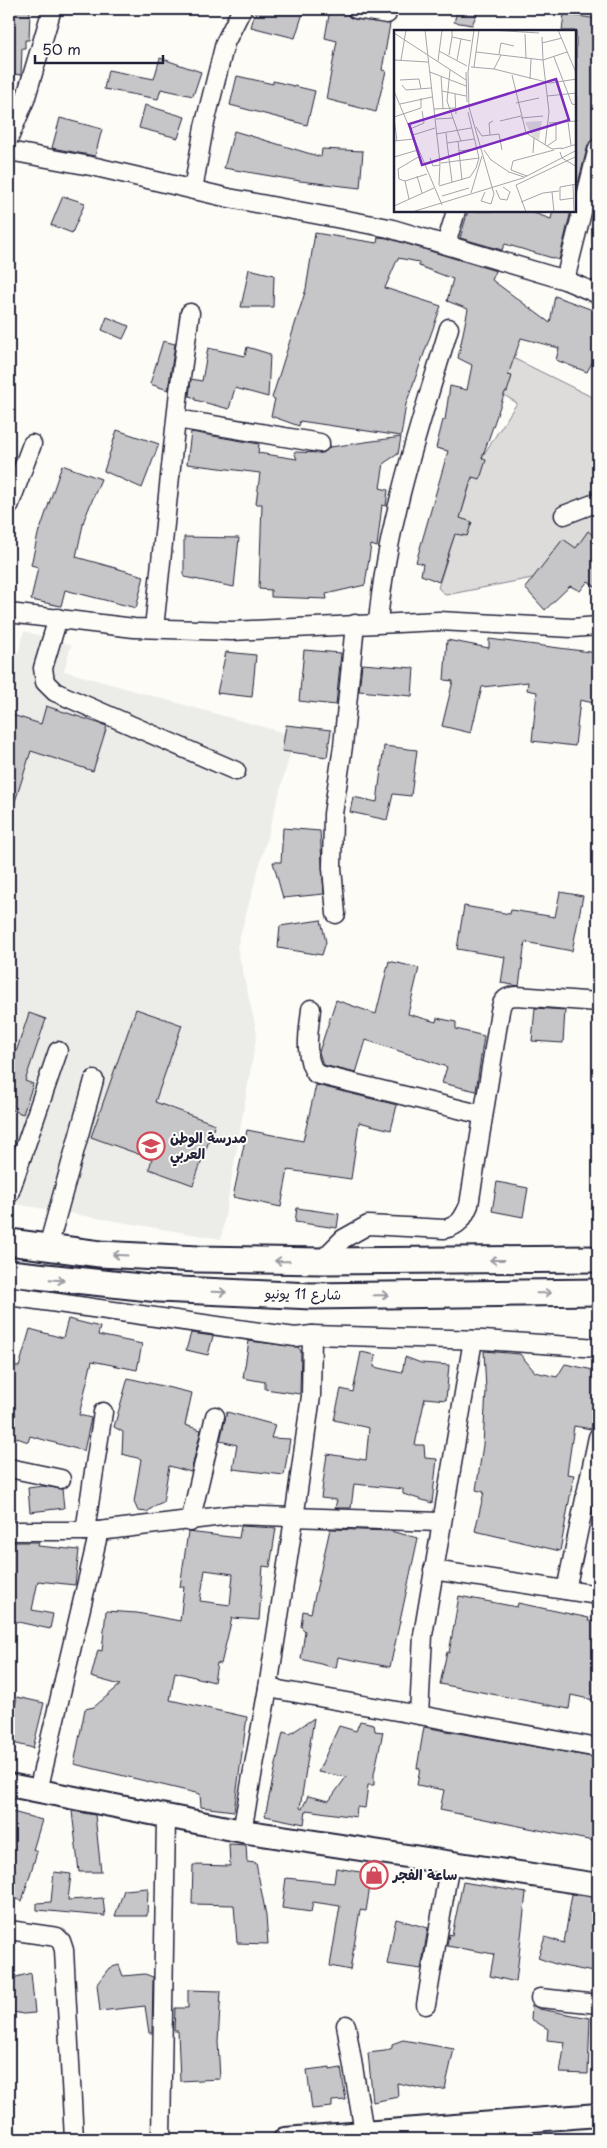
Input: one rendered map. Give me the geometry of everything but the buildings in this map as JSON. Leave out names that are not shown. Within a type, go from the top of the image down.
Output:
[{"type":"highway","points":[[9,1242],[100,1254],[188,1259],[321,1261],[598,1259]]},
{"type":"highway","name":"شارع 11 يونيو","points":[[9,1273],[159,1289],[311,1296],[598,1292]]},
{"type":"main road","points":[[9,1785],[242,1831],[598,1885]]},
{"type":"main road","points":[[285,2139],[364,2132],[393,2135],[472,2131],[598,2115]]},
{"type":"street","points":[[9,138],[25,100],[52,9]]},
{"type":"street","points":[[193,190],[204,127],[225,43],[242,9]]},
{"type":"street","points":[[356,9],[387,14]]},
{"type":"street","points":[[565,280],[595,180],[598,148]]},
{"type":"street","points":[[9,151],[96,167],[193,190],[390,228],[565,280],[598,294]]},
{"type":"street","points":[[446,244],[456,212]]},
{"type":"street","points":[[154,628],[190,313]]},
{"type":"street","points":[[378,622],[382,584],[403,482],[449,328]]},
{"type":"street","points":[[177,418],[320,444]]},
{"type":"street","points":[[9,506],[32,444]]},
{"type":"street","points":[[564,515],[598,502]]},
{"type":"street","points":[[9,613],[134,628],[232,631],[378,622],[439,621],[572,628],[598,626]]},
{"type":"street","points":[[58,618],[43,668],[45,682],[55,692],[236,771]]},
{"type":"street","points":[[336,914],[332,868],[333,814],[343,746],[355,624]]},
{"type":"street","points":[[321,1261],[343,1239],[368,1224],[444,1229],[455,1227],[463,1219],[469,1205],[504,999],[508,996],[517,996],[598,1002]]},
{"type":"street","points":[[311,1009],[308,1042],[309,1065],[316,1074],[483,1115]]},
{"type":"street","points":[[9,1194],[58,1051]]},
{"type":"street","points":[[48,1247],[94,1080]]},
{"type":"street","points":[[9,1296],[283,1333],[296,1337],[312,1335],[473,1340],[598,1348]]},
{"type":"street","points":[[242,1831],[268,1688],[294,1519],[311,1396],[312,1335]]},
{"type":"street","points":[[419,1715],[423,1635],[440,1522],[473,1340]]},
{"type":"street","points":[[38,1790],[92,1531],[103,1412]]},
{"type":"street","points":[[190,1522],[215,1416]]},
{"type":"street","points":[[566,1590],[598,1437]]},
{"type":"street","points":[[9,1468],[61,1479]]},
{"type":"street","points":[[9,1531],[92,1531],[190,1522],[231,1515],[294,1519],[440,1522]]},
{"type":"street","points":[[433,1570],[598,1595]]},
{"type":"street","points":[[268,1688],[598,1748]]},
{"type":"street","points":[[161,2139],[166,1817]]},
{"type":"street","points":[[426,2006],[450,1862]]},
{"type":"street","points":[[9,1930],[57,1936],[62,1943],[74,2139]]},
{"type":"street","points":[[540,1998],[598,2004]]},
{"type":"street","points":[[346,2025],[364,2132]]},
{"type":"shaded area","points":[[513,358],[598,400],[598,565],[446,595],[438,588],[476,466],[517,403],[499,392]]},
{"type":"shaded area","points":[[24,631],[71,645],[64,671],[295,736],[237,947],[257,1033],[221,1239],[9,1203],[9,651],[18,653]]},
{"type":"place","name":"مدرسة الوطن العربي","points":[[151,1146]]},
{"type":"place","name":"ساعة الفجر","points":[[374,1875]]}]
